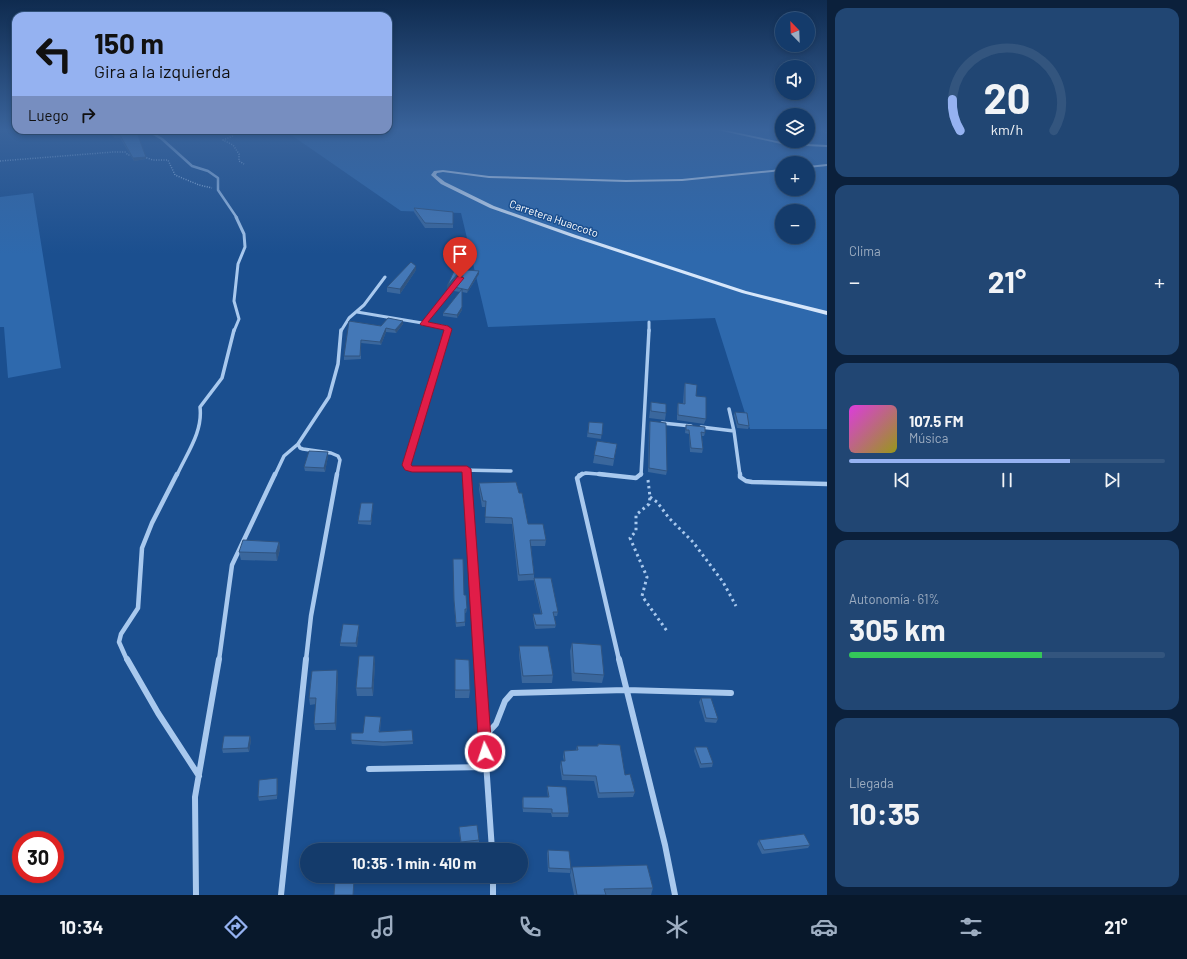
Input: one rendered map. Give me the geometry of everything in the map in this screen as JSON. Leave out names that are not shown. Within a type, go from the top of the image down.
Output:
[{"type":"street","points":[[199,776],[158,713],[121,649],[119,642],[121,634],[138,608],[142,548],[152,523],[199,430],[201,417],[200,407],[222,378],[233,333],[239,319],[234,301],[238,264],[245,247],[244,234],[238,220],[218,190],[218,178],[215,174],[206,171]]},
{"type":"street","name":"Carretera Huaccoto","points":[[774,171],[682,180],[626,181],[495,178],[443,171],[436,172],[433,175],[443,183],[492,207],[574,236],[744,292],[827,313]]},
{"type":"street","points":[[196,895],[195,797],[215,689],[232,565],[284,456],[298,444],[329,397],[338,364],[340,332],[349,318],[364,305],[385,277]]},
{"type":"street","points":[[423,324],[460,278]]},
{"type":"street","points":[[356,312],[446,327],[448,329],[406,467],[412,469],[467,469],[511,472]]},
{"type":"street","points":[[649,322],[641,477],[636,478],[586,473],[579,475],[577,478],[626,690],[665,845],[675,895]]},
{"type":"street","points":[[729,409],[734,431],[740,477],[742,479],[752,482],[827,484]]},
{"type":"street","points":[[643,421],[651,422]]},
{"type":"street","points":[[658,423],[734,431]]},
{"type":"street","points":[[281,895],[310,616],[340,460],[338,456],[331,453],[302,449],[298,447],[298,444]]},
{"type":"street","points":[[467,469],[491,843]]},
{"type":"street","points":[[484,737],[493,730],[499,719],[505,698],[512,693],[626,690],[731,693]]},
{"type":"street","points":[[368,769],[486,767]]},
{"type":"street","points":[[493,883],[493,895]]},
{"type":"path","points":[[173,171],[175,174],[199,185],[218,190]]},
{"type":"path","points":[[641,474],[647,478],[650,497],[649,504],[639,510],[634,518],[636,531],[630,538],[647,577],[642,596],[667,631]]},
{"type":"path","points":[[650,497],[657,502],[669,518],[693,542],[723,582],[736,606]]},
{"type":"shaded area","points":[[343,171],[775,171],[775,196],[815,196],[815,171],[827,171],[827,429],[750,429],[715,318],[488,327],[461,213],[401,211]]},
{"type":"shaded area","points":[[33,193],[61,368],[8,378],[4,327],[0,327],[0,197]]},
{"type":"building","points":[[414,208],[453,212],[453,224],[425,223]]},
{"type":"building","points":[[411,262],[416,266],[400,289],[387,287]]},
{"type":"building","points":[[455,269],[479,271],[468,290],[454,287],[463,276],[462,273],[459,272],[447,286]]},
{"type":"building","points":[[462,289],[462,307],[457,315],[443,313]]},
{"type":"building","points":[[388,318],[403,321],[395,330],[386,328],[380,342],[361,340],[360,356],[344,356],[349,321],[381,326]]},
{"type":"building","points":[[685,383],[697,385],[696,396],[706,397],[706,419],[678,415],[678,403],[685,404]]},
{"type":"building","points":[[651,402],[666,404],[666,413],[651,411]]},
{"type":"building","points":[[735,412],[747,413],[749,426],[738,424]]},
{"type":"building","points":[[650,421],[666,423],[667,471],[649,468]]},
{"type":"building","points":[[589,422],[603,423],[602,435],[588,433]]},
{"type":"building","points":[[686,425],[705,427],[705,433],[701,432],[703,449],[691,448],[689,430],[686,430]]},
{"type":"building","points":[[597,441],[617,444],[614,459],[594,455]]},
{"type":"building","points":[[309,451],[328,452],[324,468],[304,467]]},
{"type":"building","points":[[516,482],[519,493],[522,493],[528,524],[543,524],[546,540],[530,540],[534,574],[519,575],[512,518],[485,517],[486,501],[483,501],[479,483]]},
{"type":"building","points":[[361,503],[373,503],[371,521],[358,521]]},
{"type":"building","points":[[243,540],[279,542],[276,553],[239,552]]},
{"type":"building","points":[[453,559],[463,559],[464,595],[466,595],[467,609],[465,609],[465,622],[456,623]]},
{"type":"building","points":[[534,578],[551,578],[558,612],[553,612],[556,625],[536,625],[533,614],[542,614]]},
{"type":"building","points":[[343,624],[359,625],[356,643],[340,643]]},
{"type":"building","points":[[572,643],[601,645],[604,675],[574,673]]},
{"type":"building","points":[[519,646],[548,646],[553,675],[523,676]]},
{"type":"building","points":[[359,656],[374,656],[372,688],[356,688]]},
{"type":"building","points":[[455,659],[469,660],[470,690],[455,690]]},
{"type":"building","points":[[337,670],[335,723],[314,724],[316,698],[309,698],[312,671]]},
{"type":"building","points":[[701,698],[711,698],[718,719],[706,718]]},
{"type":"building","points":[[365,716],[381,717],[379,732],[412,730],[413,741],[383,742],[351,740],[351,733],[363,733]]},
{"type":"building","points":[[224,736],[250,736],[248,748],[222,749]]},
{"type":"building","points":[[598,744],[620,745],[625,775],[630,774],[635,792],[599,793],[596,776],[563,775],[561,761],[565,761],[564,751],[578,750],[577,746],[598,746]]},
{"type":"building","points":[[695,747],[707,747],[713,763],[701,764]]},
{"type":"building","points":[[277,778],[277,795],[258,797],[259,780]]},
{"type":"building","points":[[547,786],[566,787],[569,813],[552,813],[552,809],[523,808],[523,797],[549,797]]},
{"type":"building","points":[[477,825],[479,840],[461,842],[459,827]]},
{"type":"building","points":[[804,834],[810,845],[764,850],[759,840]]},
{"type":"building","points":[[548,850],[569,851],[571,869],[549,868]]},
{"type":"building","points":[[647,865],[653,888],[604,889],[606,895],[577,895],[572,867]]},
{"type":"building","points":[[335,883],[354,883],[353,895],[334,895]]},
{"type":"route","points":[[460,278],[423,324],[446,327],[448,329],[406,467],[412,469],[467,469],[485,752]]}]
